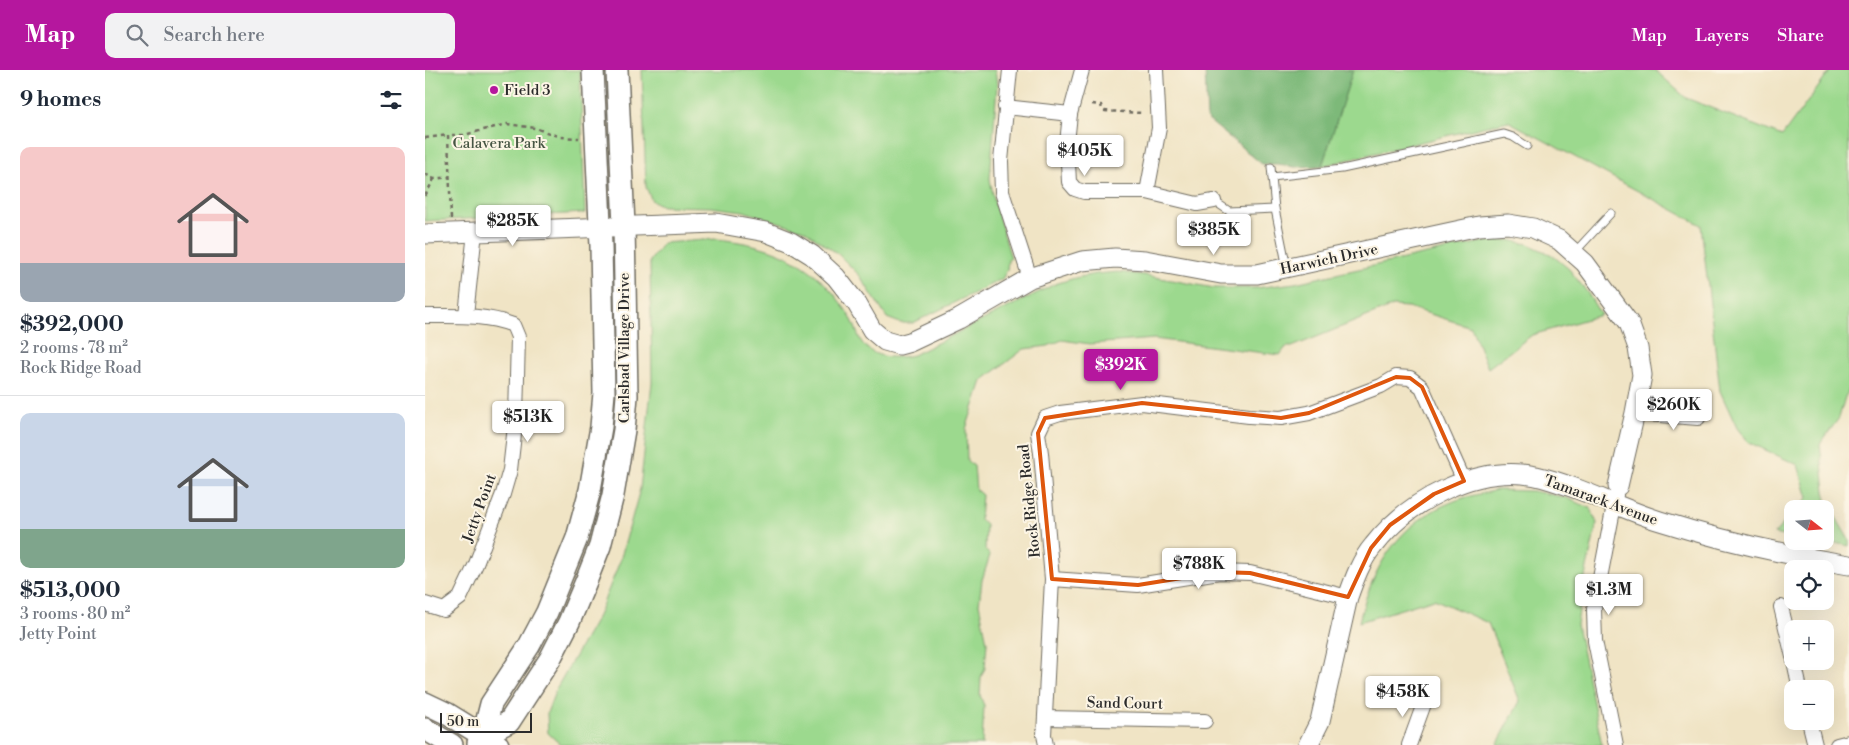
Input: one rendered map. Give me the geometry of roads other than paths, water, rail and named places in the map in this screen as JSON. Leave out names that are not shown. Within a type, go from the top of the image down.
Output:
[{"type":"main road","name":"Carlsbad Village Drive","points":[[486,742],[491,704],[529,646],[547,612],[577,538],[590,490],[601,427],[604,393],[600,227],[593,70]]},
{"type":"main road","name":"Carlsbad Village Drive","points":[[486,742],[509,722],[549,659],[569,622],[600,546],[613,495],[627,405],[624,226],[617,70]]},
{"type":"main road","points":[[425,703],[446,713],[486,742]]},
{"type":"main road","points":[[425,729],[453,745]]},
{"type":"street","points":[[1010,70],[1001,161],[1002,192],[1030,278]]},
{"type":"street","points":[[1082,70],[1070,114],[1067,143],[1069,182],[1075,189],[1084,192],[1147,192],[1197,204],[1214,201]]},
{"type":"street","points":[[1147,192],[1159,128],[1156,70]]},
{"type":"street","points":[[1005,107],[1070,114]]},
{"type":"street","name":"Harwich Drive","points":[[624,226],[716,223],[766,232],[791,242],[812,255],[836,277],[857,304],[872,330],[885,341],[899,345],[910,342],[959,319],[1030,278],[1082,261],[1115,258],[1145,260],[1221,274],[1257,274],[1479,226],[1508,224],[1533,228],[1559,240],[1585,263],[1629,323],[1638,348],[1642,375],[1594,609],[1595,641],[1616,745]]},
{"type":"street","points":[[425,234],[624,226]]},
{"type":"street","points":[[466,315],[475,232]]},
{"type":"street","name":"Jetty Point","points":[[425,316],[466,315],[500,320],[513,325],[518,337],[516,417],[510,470],[503,494],[476,564],[460,598],[443,610],[425,604]]},
{"type":"street","name":"Rock Ridge Road","points":[[1046,745],[1044,735],[1052,579],[1038,433],[1045,418],[1059,413],[1142,403],[1281,418],[1309,413],[1381,386],[1396,378],[1410,378],[1421,387],[1464,481]]},
{"type":"street","points":[[1635,413],[1698,418]]},
{"type":"street","name":"Tamarack Avenue","points":[[1308,745],[1320,720],[1348,597],[1355,578],[1371,548],[1390,525],[1434,494],[1464,481],[1490,474],[1533,476],[1616,495],[1649,518],[1698,532],[1827,561],[1849,564]]},
{"type":"street","points":[[1052,579],[1139,585],[1219,572],[1250,573],[1348,597]]},
{"type":"street","points":[[1781,607],[1784,620]]},
{"type":"street","points":[[1409,745],[1425,701]]},
{"type":"street","name":"Sand Court","points":[[1045,718],[1205,721]]},
{"type":"street","points":[[1811,730],[1815,745]]},
{"type":"street","points":[[1837,745],[1849,742]]},
{"type":"lane","points":[[1272,176],[1342,169],[1504,134],[1513,137],[1527,146]]},
{"type":"lane","points":[[1271,167],[1275,209],[1287,268]]},
{"type":"lane","points":[[1214,201],[1229,210],[1275,209]]},
{"type":"lane","points":[[1574,253],[1611,212]]},
{"type":"place","name":"Field 3","points":[[494,90]]},
{"type":"park label","name":"Calavera Park","points":[[499,143]]}]
